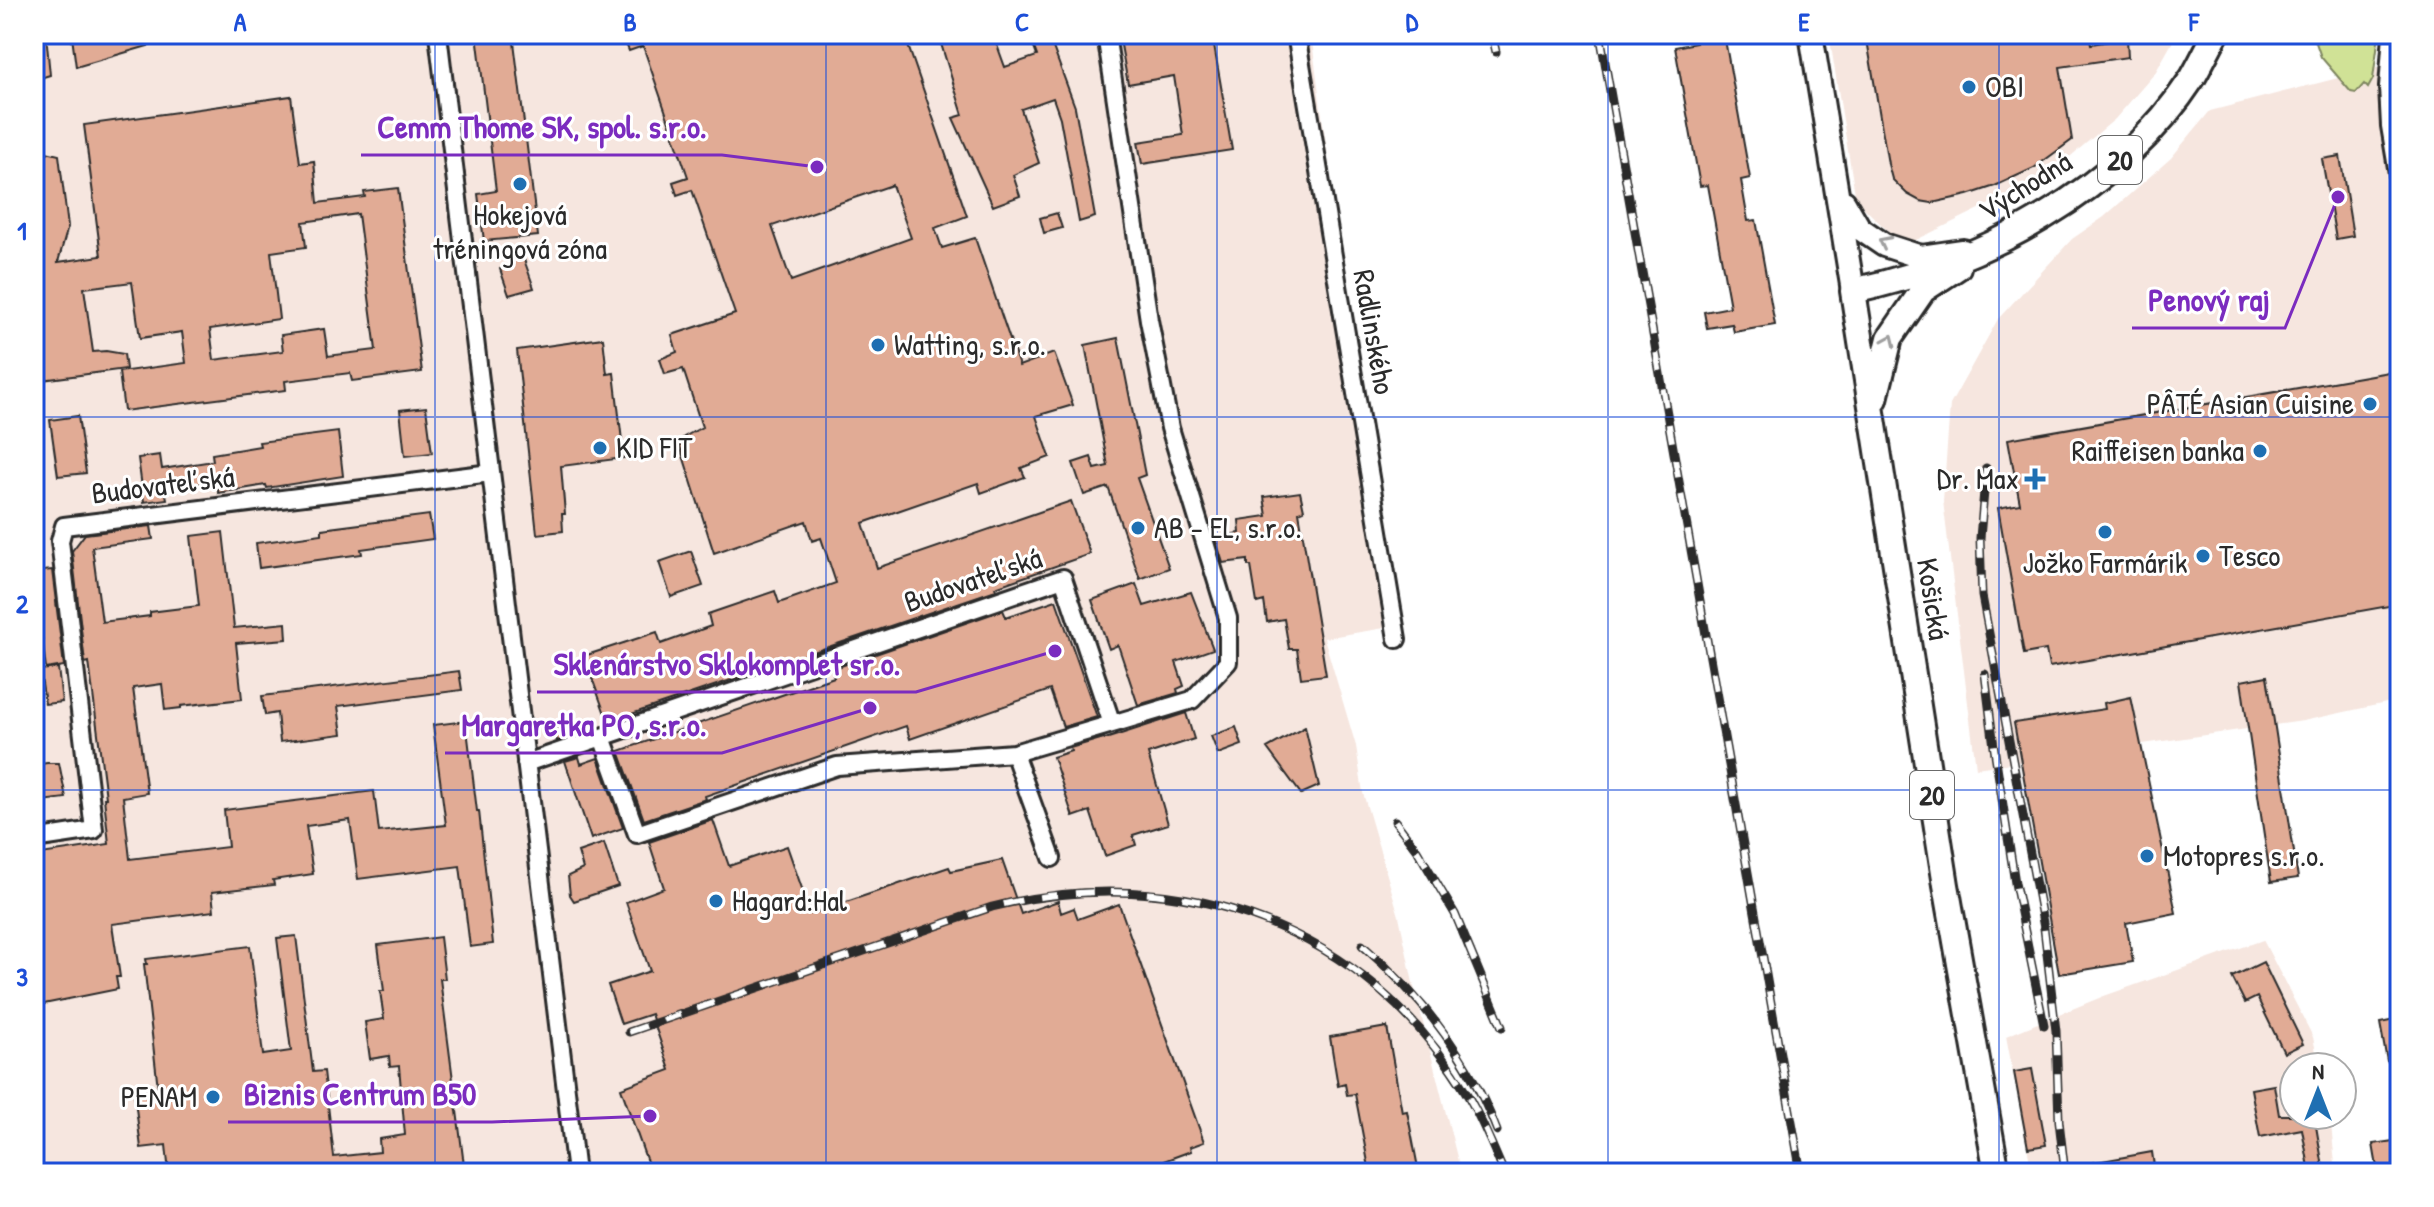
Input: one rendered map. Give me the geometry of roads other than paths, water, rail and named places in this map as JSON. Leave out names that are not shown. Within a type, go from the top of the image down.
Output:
[{"type":"main road","name":"Východná","points":[[1853,291],[1883,284],[1986,248],[2043,217],[2089,186],[2160,120],[2193,77],[2216,34]]},
{"type":"main road","points":[[1872,415],[1884,356],[1897,325],[1923,290],[1986,248]]},
{"type":"main road","name":"Košická","points":[[1853,291],[1946,885],[1997,1173]]},
{"type":"street","points":[[438,34],[576,1173]]},
{"type":"street","points":[[602,737],[637,834],[837,766],[1014,753],[1192,700],[1228,662],[1228,618],[1170,428],[1149,320],[1106,34]]},
{"type":"street","name":"Radlinského","points":[[1296,34],[1397,639]]},
{"type":"street","name":"Košická","points":[[1811,34],[1853,291]]},
{"type":"street","points":[[2392,34],[2394,83],[2390,126],[2400,186]]},
{"type":"street","points":[[1837,191],[1859,228],[1884,245],[1921,257],[1986,248]]},
{"type":"street","name":"Budovateľská","points":[[34,839],[94,830],[60,541],[64,526],[491,473]]},
{"type":"street","name":"Budovateľská","points":[[526,763],[1063,578],[1112,724]]},
{"type":"street","points":[[1014,753],[1052,858]]},
{"type":"railway","points":[[1492,34],[1496,52]]},
{"type":"railway","points":[[1600,34],[1801,1173]]},
{"type":"railway","points":[[1986,468],[1980,538],[1982,596],[2044,928],[2056,1031],[2059,1121],[2065,1173]]},
{"type":"railway","points":[[1985,674],[2015,883],[2044,1025]]},
{"type":"railway","points":[[1395,821],[1417,850],[1455,914],[1502,1027]]},
{"type":"railway","points":[[629,1032],[992,907],[1062,894],[1131,893],[1198,901],[1263,920],[1323,949],[1378,988],[1427,1037],[1468,1096],[1504,1173]]},
{"type":"railway","points":[[1362,945],[1404,985],[1441,1029],[1472,1078],[1497,1131]]},
{"type":"railway","points":[[1540,1167],[1541,1173]]},
{"type":"place","name":"OBI","points":[[1969,87]]},
{"type":"place","name":"Cemm Thome SK, spol. s.r.o.","points":[[817,167]]},
{"type":"place","name":"Hokejová tréningová zóna","points":[[520,184]]},
{"type":"place","name":"Penový raj","points":[[2338,197]]},
{"type":"place","name":"Watting, s.r.o.","points":[[878,345]]},
{"type":"place","name":"PÂTÉ Asian Cuisine","points":[[2370,404]]},
{"type":"place","name":"KID FIT","points":[[600,448]]},
{"type":"place","name":"Raiffeisen banka","points":[[2260,451]]},
{"type":"place","name":"Dr. Max","points":[[2035,479]]},
{"type":"place","name":"AB - EL, s.r.o.","points":[[1138,528]]},
{"type":"place","name":"Jožko Farmárik","points":[[2105,532]]},
{"type":"place","name":"Tesco","points":[[2203,556]]},
{"type":"place","name":"Sklenárstvo Sklokomplet sr.o.","points":[[1055,651]]},
{"type":"place","name":"Margaretka PO, s.r.o.","points":[[870,708]]},
{"type":"place","name":"Motopres s.r.o.","points":[[2147,856]]},
{"type":"place","name":"Hagard:Hal","points":[[716,901]]},
{"type":"place","name":"PENAM","points":[[213,1097]]},
{"type":"place","name":"Biznis Centrum B50","points":[[650,1116]]}]
